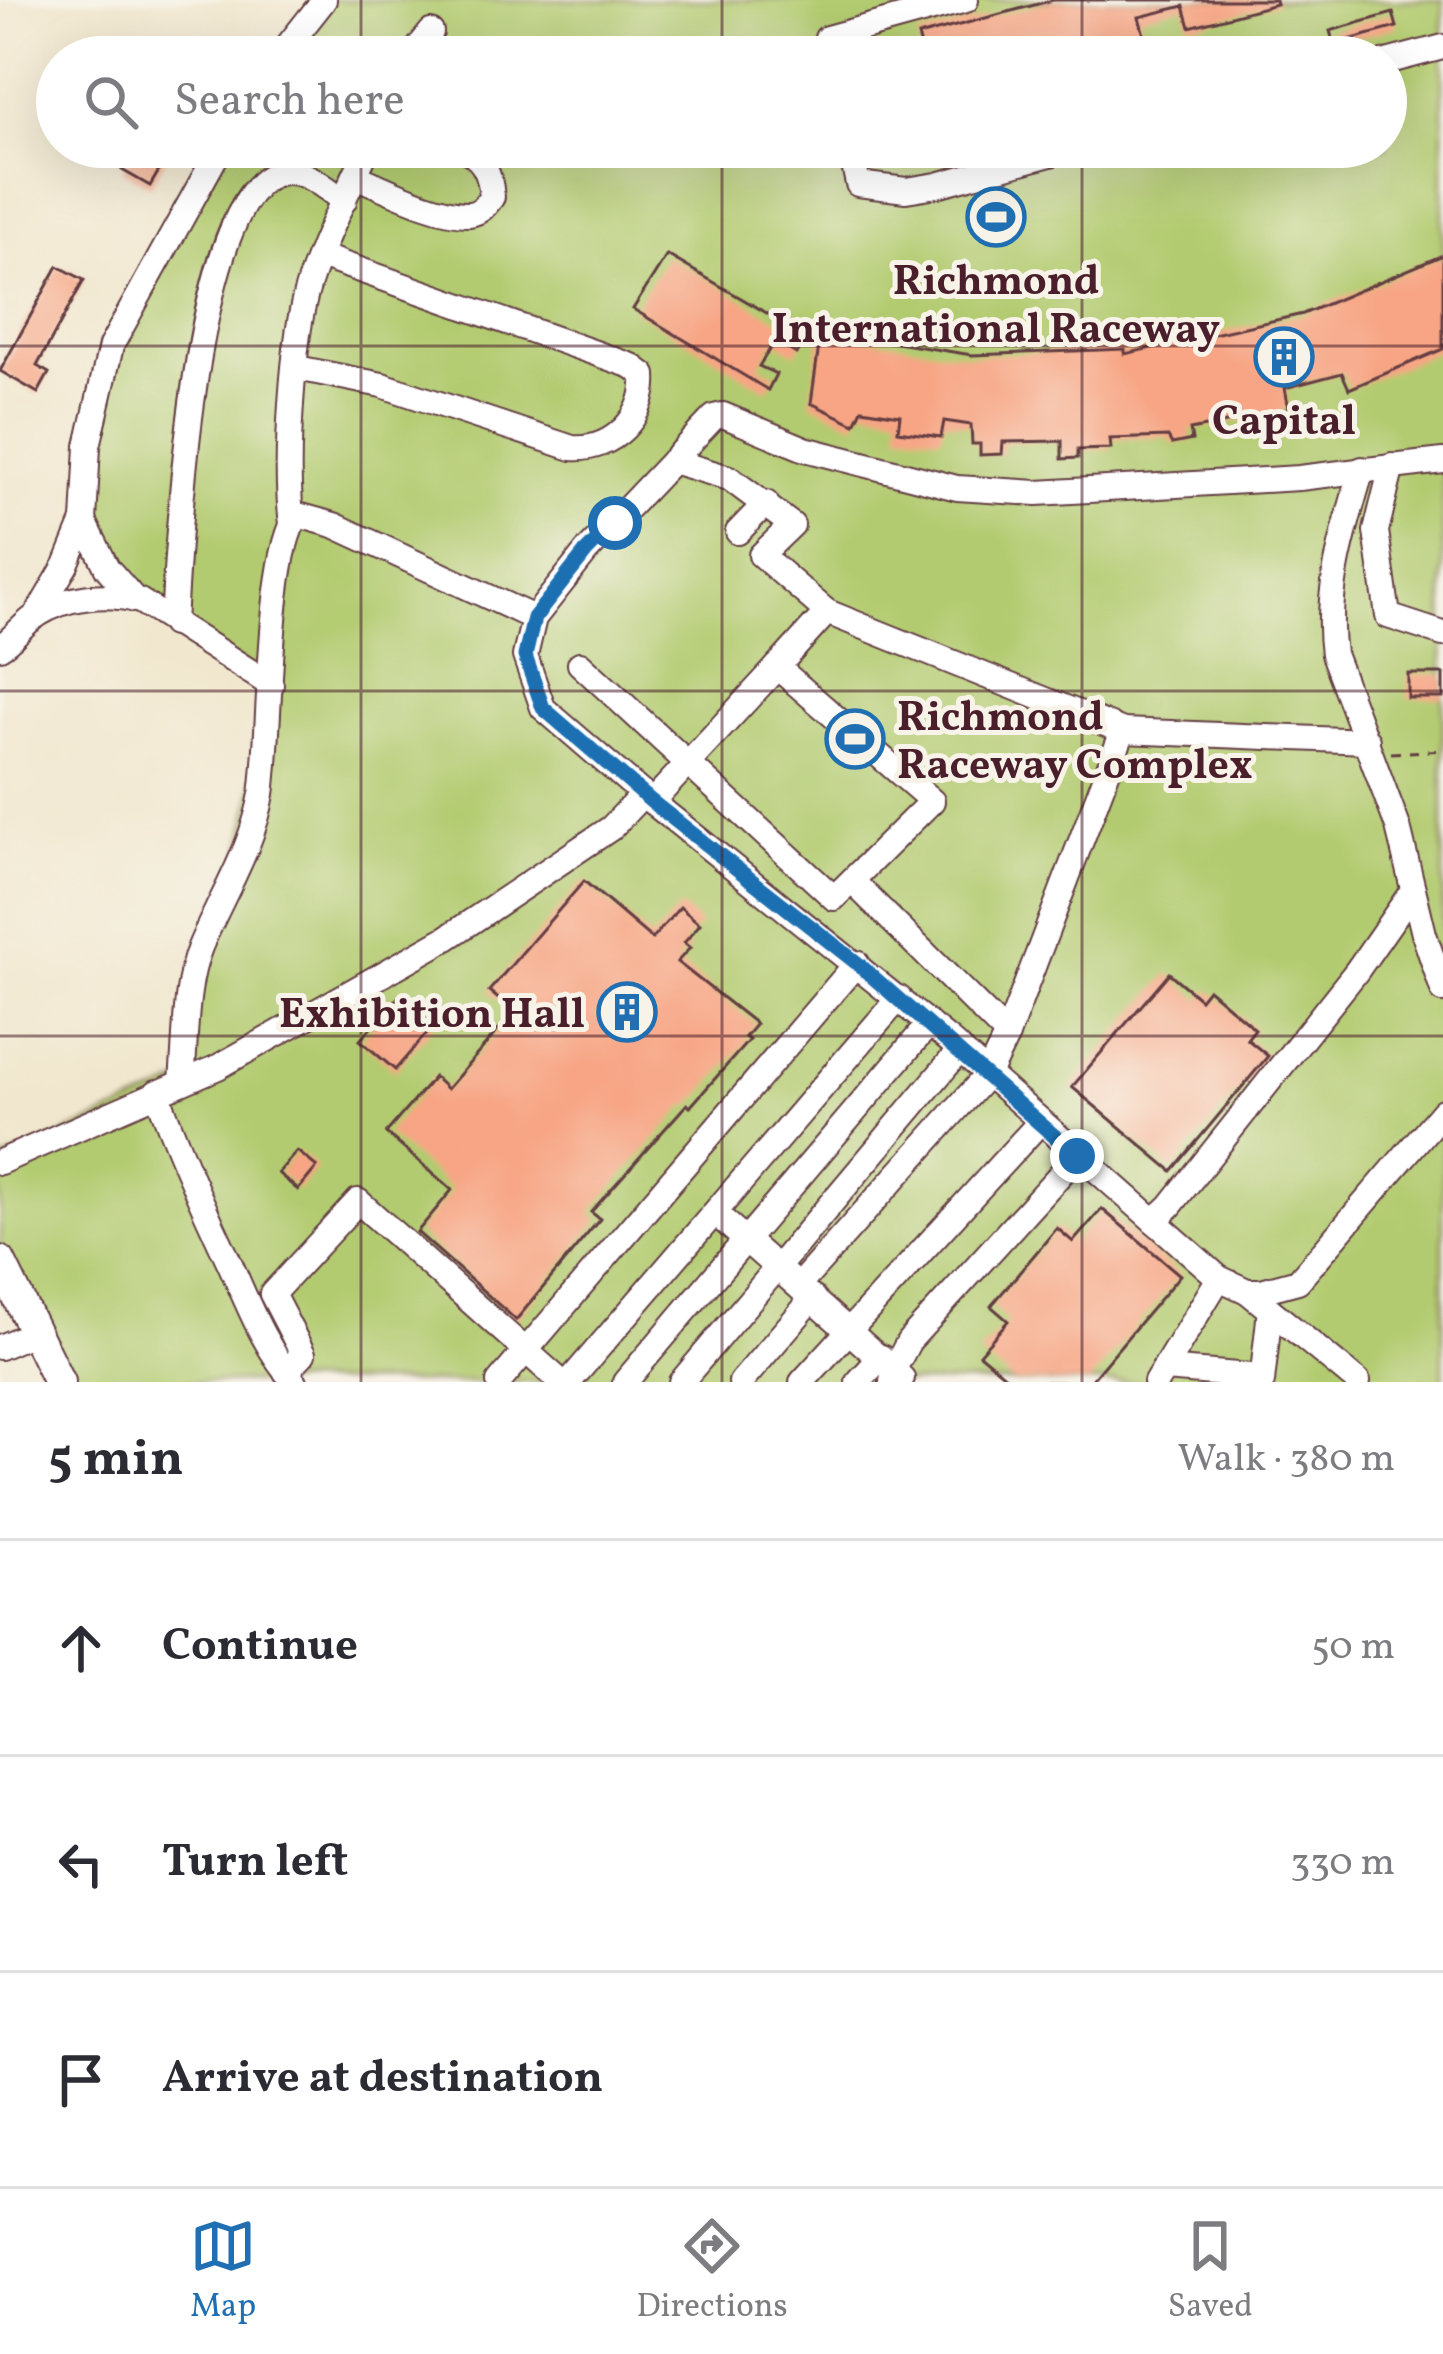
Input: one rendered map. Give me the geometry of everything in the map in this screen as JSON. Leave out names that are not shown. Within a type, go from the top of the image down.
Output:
[{"type":"main road","points":[[0,1261],[59,1382]]},
{"type":"street","points":[[296,36],[324,0]]},
{"type":"street","points":[[833,36],[934,4],[966,0]]},
{"type":"street","points":[[427,36],[430,32]]},
{"type":"street","points":[[1407,56],[1443,47]]},
{"type":"street","points":[[0,647],[36,616],[66,565],[84,521],[88,446],[111,346],[209,168]]},
{"type":"street","points":[[182,1082],[192,974],[259,809],[279,580],[292,523],[287,490],[296,368],[308,287],[359,168]]},
{"type":"street","points":[[355,176],[468,214],[482,210],[491,197],[487,168]]},
{"type":"street","points":[[855,168],[858,184],[906,190],[1000,168]]},
{"type":"street","points":[[173,624],[181,480],[204,320],[221,261],[249,196],[266,179],[281,172],[299,173],[344,201]]},
{"type":"street","points":[[296,368],[382,385],[572,448],[591,449],[623,432],[645,389],[644,376],[632,366],[320,256]]},
{"type":"street","points":[[1358,1382],[1247,1291],[1219,1278],[960,1049],[543,708],[525,656],[534,618],[586,552],[714,417],[723,416],[805,448],[958,488],[1037,493],[1300,478],[1443,461]]},
{"type":"street","points":[[672,461],[729,478],[792,526],[761,555],[827,612],[1124,730],[1369,747]]},
{"type":"street","points":[[1392,466],[1376,531],[1388,616],[1443,634]]},
{"type":"street","points":[[1362,469],[1334,579],[1330,634],[1341,679],[1398,827],[1413,890],[1432,922],[1443,990]]},
{"type":"street","points":[[738,532],[766,503]]},
{"type":"street","points":[[292,523],[298,515],[334,525],[534,618]]},
{"type":"street","points":[[84,521],[107,568],[135,600],[271,686]]},
{"type":"street","points":[[36,616],[87,597],[135,600]]},
{"type":"street","points":[[0,1162],[218,1067],[448,938],[611,828],[688,766],[827,612]]},
{"type":"street","points":[[580,664],[834,898],[932,801],[777,667]]},
{"type":"street","points":[[741,1382],[806,1292],[988,1074],[1007,1036],[1124,730]]},
{"type":"street","points":[[852,881],[1007,1036]]},
{"type":"street","points":[[1154,1221],[1327,1008],[1413,890]]},
{"type":"street","points":[[499,1382],[857,963]]},
{"type":"street","points":[[157,1092],[217,1237],[277,1362],[291,1377],[303,1354],[272,1294],[358,1201],[531,1342],[565,1382],[899,998]]},
{"type":"street","points":[[625,1382],[929,1024]]},
{"type":"street","points":[[681,1382],[960,1049]]},
{"type":"street","points":[[1247,1291],[1279,1289],[1298,1281],[1443,1111]]},
{"type":"street","points":[[802,1382],[1040,1122]]},
{"type":"street","points":[[858,1382],[893,1372],[909,1341],[1077,1156]]},
{"type":"street","points":[[716,1213],[850,1328],[893,1372]]},
{"type":"street","points":[[1219,1278],[1160,1376],[1262,1379],[1270,1310]]},
{"type":"street","points":[[0,1347],[35,1333]]},
{"type":"path","points":[[1369,747],[1443,750]]},
{"type":"green space","name":"Richmond Raceway Complex","points":[[328,0],[1443,0],[1443,1382],[59,1382],[0,1261],[0,1162],[182,1082],[192,991],[241,855],[271,685],[140,602],[84,521],[97,399],[211,168],[1407,168],[1407,36],[296,36]]},
{"type":"building","points":[[1053,0],[1275,0],[1276,4],[1190,27],[1184,6],[1139,17],[1144,36],[918,36]]},
{"type":"building","points":[[1393,13],[1397,27],[1364,36],[1332,36],[1330,31]]},
{"type":"building","points":[[123,168],[161,168],[150,186]]},
{"type":"building","points":[[667,255],[806,336],[796,354],[775,341],[759,366],[776,374],[768,390],[633,309]]},
{"type":"building","name":"Capital","points":[[1443,255],[1443,349],[1349,389],[1342,373],[1285,388],[1289,409],[1281,410],[1283,420],[1263,424],[1262,416],[1190,430],[1192,440],[1172,444],[1168,437],[1110,439],[1111,449],[1078,450],[1078,458],[1062,459],[1062,441],[1003,442],[1002,454],[980,455],[980,444],[972,444],[971,425],[944,421],[941,437],[898,431],[900,415],[862,409],[855,424],[811,403],[821,331],[972,355],[1125,349],[1125,354],[1303,314]]},
{"type":"building","points":[[58,266],[84,280],[37,366],[49,373],[38,393],[0,371]]},
{"type":"building","points":[[1408,674],[1443,674],[1443,698],[1408,698]]},
{"type":"building","points":[[584,881],[652,939],[680,907],[700,924],[684,943],[690,948],[677,962],[756,1024],[745,1037],[749,1040],[591,1212],[600,1219],[516,1320],[417,1232],[452,1190],[386,1133],[434,1077],[447,1089],[514,1012],[489,991]]},
{"type":"building","points":[[1169,973],[1200,999],[1208,989],[1255,1029],[1247,1039],[1268,1056],[1172,1171],[1072,1087]]},
{"type":"building","points":[[400,995],[434,1025],[395,1070],[360,1040]]},
{"type":"building","points":[[297,1151],[317,1167],[298,1190],[278,1173]]},
{"type":"building","points":[[1102,1209],[1180,1275],[1090,1382],[1013,1382],[979,1354],[1008,1321],[991,1306],[1057,1228],[1073,1242]]},
{"type":"place","name":"Richmond International Raceway","points":[[996,217]]},
{"type":"place","name":"Capital","points":[[1284,357]]},
{"type":"place","name":"Richmond Raceway Complex","points":[[855,739]]},
{"type":"place","name":"Exhibition Hall","points":[[627,1012]]},
{"type":"route","points":[[615,523],[534,618],[525,656],[543,708],[652,802],[960,1049],[1077,1156]]}]
